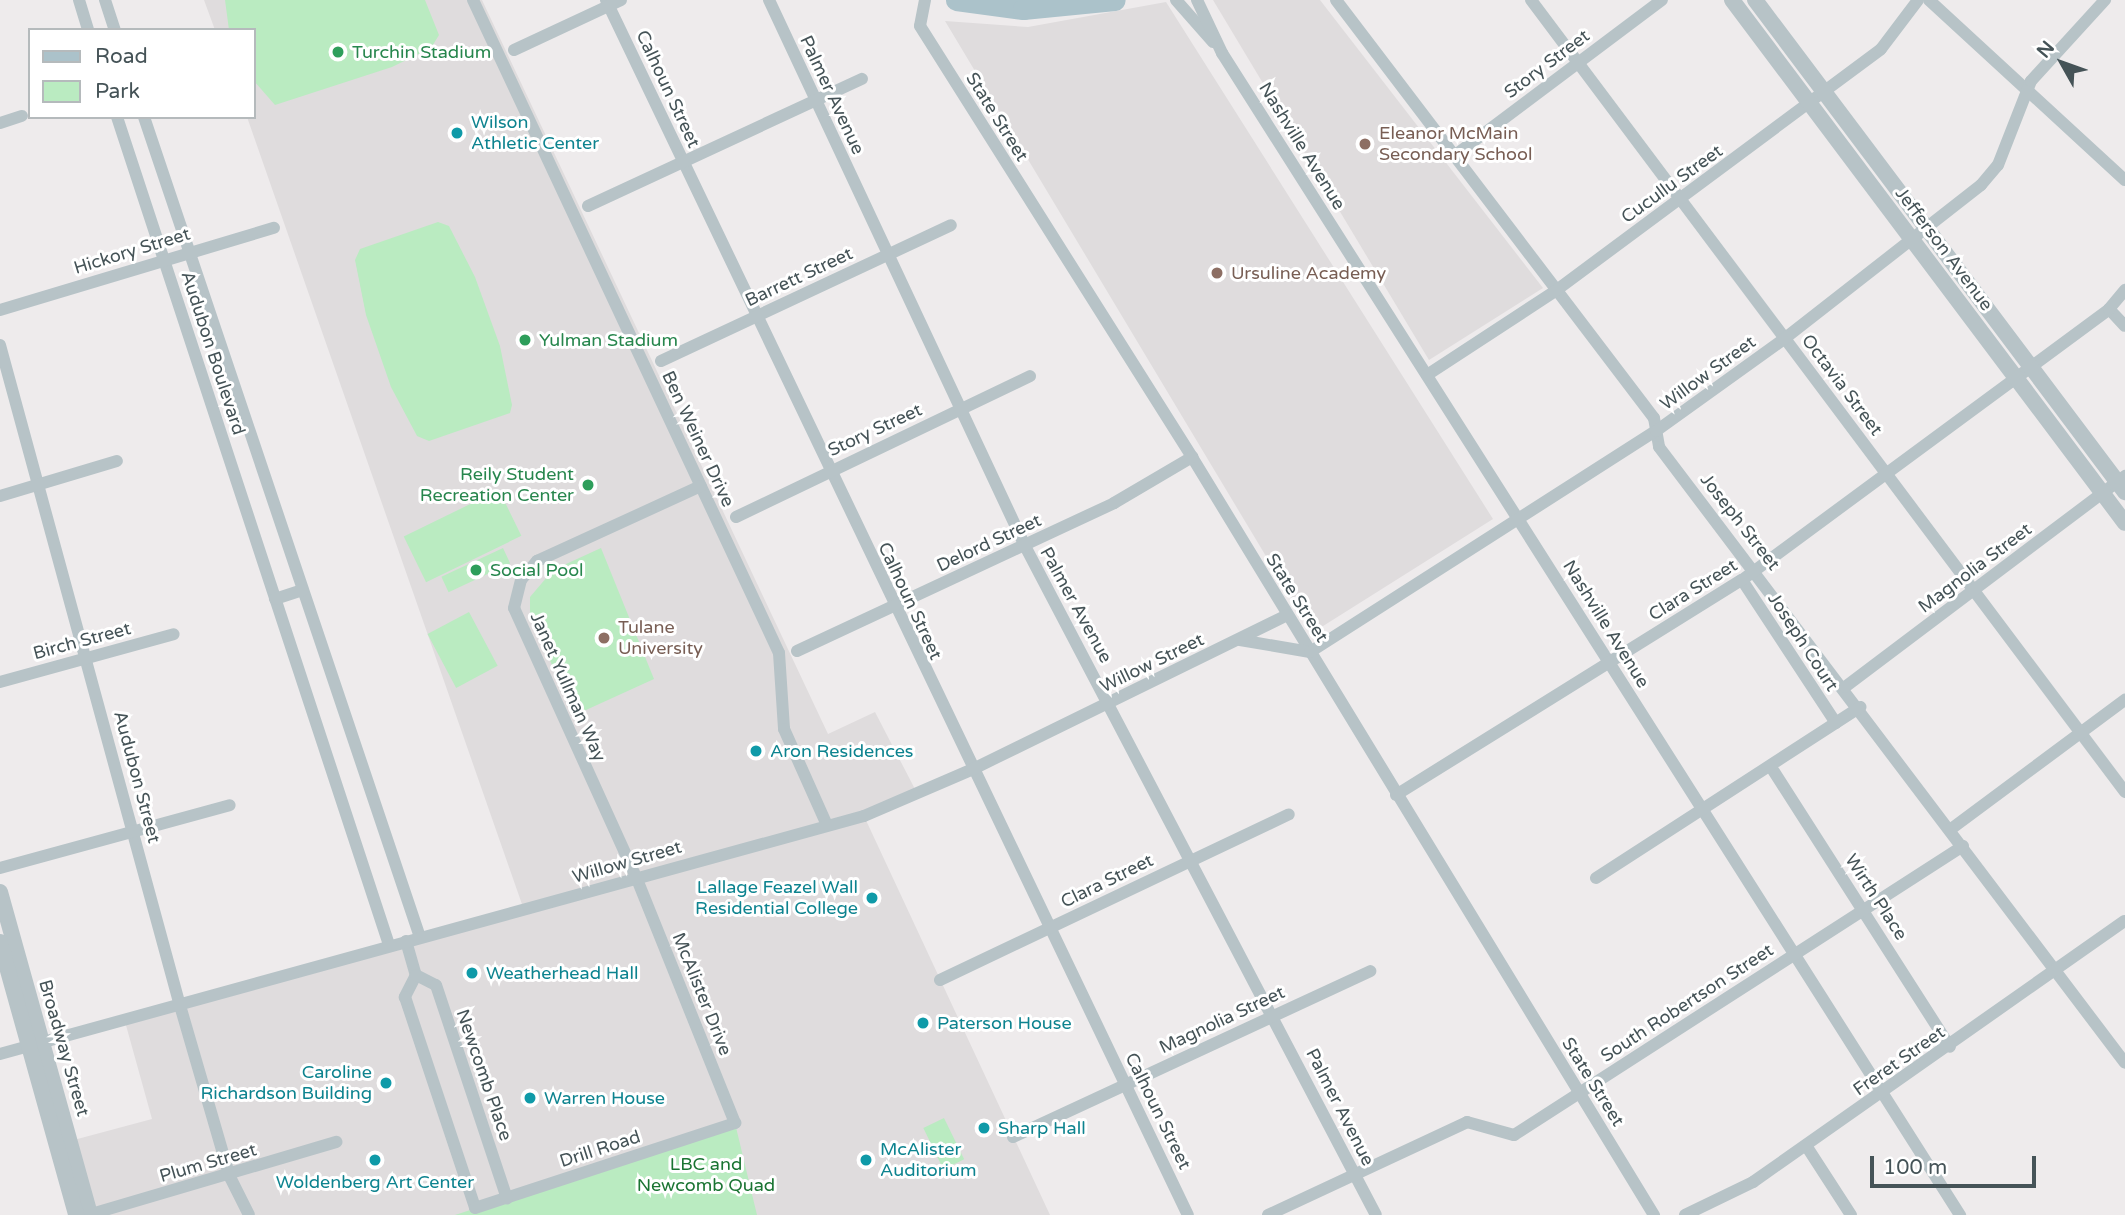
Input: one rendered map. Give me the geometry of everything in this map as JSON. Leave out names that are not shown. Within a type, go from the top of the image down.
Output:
[{"type":"main road","points":[[956,0],[1023,9],[1115,0]]},
{"type":"street","points":[[79,0],[88,28]]},
{"type":"street","points":[[105,0],[114,28]]},
{"type":"street","name":"Ben Weiner Drive","points":[[473,0],[779,653],[784,729],[827,825]]},
{"type":"street","name":"Palmer Avenue","points":[[769,0],[1025,547],[1192,860],[1376,1215]]},
{"type":"street","name":"State Street","points":[[925,0],[919,26],[1192,457],[1654,1215]]},
{"type":"street","name":"Nashville Avenue","points":[[1176,0],[1222,53]]},
{"type":"street","name":"Nashville Avenue","points":[[1197,0],[1222,53],[1960,1215]]},
{"type":"street","name":"Joseph Street","points":[[1336,0],[1555,292],[1654,418],[1659,447],[1860,706],[2125,1063]]},
{"type":"street","name":"Octavia Street","points":[[1531,0],[2125,792]]},
{"type":"street","name":"Story Street","points":[[1454,156],[1662,0]]},
{"type":"street","name":"Jefferson Avenue","points":[[1732,0],[1915,242],[2023,373],[2123,483]]},
{"type":"street","name":"Jefferson Avenue","points":[[1755,0],[1928,231],[2125,523]]},
{"type":"street","name":"Cucullu Street","points":[[1427,375],[1555,292],[1810,103],[1891,39],[1918,0]]},
{"type":"street","points":[[1930,0],[2125,180]]},
{"type":"street","name":"Willow Street","points":[[1310,652],[1656,431],[1915,242],[1998,165],[2031,80],[2105,0]]},
{"type":"street","points":[[514,50],[612,2]]},
{"type":"street","name":"Calhoun Street","points":[[612,2],[682,160],[971,770],[1188,1215]]},
{"type":"street","points":[[588,206],[682,160],[862,79]]},
{"type":"street","points":[[0,123],[22,117]]},
{"type":"street","name":"Audubon Boulevard","points":[[118,119],[389,945]]},
{"type":"street","name":"Audubon Boulevard","points":[[145,119],[420,937]]},
{"type":"street","name":"Barrett Street","points":[[661,361],[951,225]]},
{"type":"street","name":"Hickory Street","points":[[0,310],[274,228]]},
{"type":"street","name":"Clara Street","points":[[1396,795],[1755,571],[2109,309],[2125,290]]},
{"type":"street","points":[[2109,309],[2125,326]]},
{"type":"street","name":"Audubon Street","points":[[0,345],[179,1002],[230,1177],[249,1215]]},
{"type":"street","name":"Story Street","points":[[736,517],[1030,376]]},
{"type":"street","name":"Delord Street","points":[[797,651],[1025,547],[1114,503],[1192,457]]},
{"type":"street","points":[[0,496],[117,461]]},
{"type":"street","name":"Magnolia Street","points":[[1845,687],[2103,493],[2123,483]]},
{"type":"street","name":"Janet Yullman Way","points":[[636,877],[518,626],[516,594],[537,561],[701,486]]},
{"type":"street","name":"Joseph Court","points":[[1742,580],[1836,723]]},
{"type":"street","points":[[275,599],[303,590]]},
{"type":"street","name":"Willow Street","points":[[0,1054],[179,1002],[864,816],[971,770],[1110,704],[1287,615]]},
{"type":"street","name":"Birch Street","points":[[0,682],[174,634]]},
{"type":"street","points":[[1239,640],[1310,652]]},
{"type":"street","points":[[1951,829],[2125,700]]},
{"type":"street","points":[[1596,878],[1772,767],[1860,706]]},
{"type":"street","name":"Wirth Place","points":[[1772,767],[1950,1047]]},
{"type":"street","points":[[0,868],[230,805]]},
{"type":"street","name":"Clara Street","points":[[940,980],[1289,814]]},
{"type":"street","name":"South Robertson Street","points":[[1268,1215],[1467,1122],[1514,1135],[1963,846]]},
{"type":"street","name":"McAlister Drive","points":[[636,877],[735,1123]]},
{"type":"street","name":"Broadway Street","points":[[0,892],[76,1215]]},
{"type":"street","name":"Freret Street","points":[[1685,1215],[1753,1182],[1807,1147],[2057,973],[2125,921]]},
{"type":"street","points":[[406,941],[416,975]]},
{"type":"street","name":"Broadway Street","points":[[0,942],[36,1044],[89,1215]]},
{"type":"street","name":"Magnolia Street","points":[[1013,1137],[1370,971]]},
{"type":"street","name":"Drill Road","points":[[416,975],[405,997],[475,1208],[735,1123]]},
{"type":"street","name":"Newcomb Place","points":[[416,975],[436,985],[507,1198]]},
{"type":"street","name":"Plum Street","points":[[89,1215],[230,1177],[336,1142]]},
{"type":"street","points":[[1807,1147],[1851,1215]]},
{"type":"shaded area","name":"Tulane University","points":[[204,0],[482,0],[828,734],[875,712],[917,793],[864,816],[1050,1215],[90,1215],[70,1141],[152,1119],[124,1018],[524,910],[248,119],[256,119],[256,28],[214,28]]},
{"type":"shaded area","name":"Eleanor McMain Secondary School","points":[[1213,0],[1320,0],[1543,288],[1429,360]]},
{"type":"shaded area","name":"Ursuline Academy","points":[[1166,2],[1493,519],[1312,633],[945,21],[1028,27]]},
{"type":"green space","name":"Turchin Stadium","points":[[225,0],[425,0],[439,35],[431,48],[392,67],[275,105],[256,83],[256,28],[229,28]]},
{"type":"green space","points":[[438,222],[449,226],[475,277],[500,346],[512,405],[510,413],[429,441],[417,436],[391,387],[366,315],[355,260],[360,249]]},
{"type":"green space","points":[[499,490],[521,536],[426,582],[404,536]]},
{"type":"green space","name":"Social Pool","points":[[503,548],[510,563],[449,592],[441,577]]},
{"type":"green space","points":[[601,548],[654,679],[575,715],[530,617],[530,597],[553,570]]},
{"type":"green space","points":[[469,612],[498,666],[456,688],[428,634]]},
{"type":"green space","points":[[944,1118],[964,1159],[943,1169],[923,1128]]},
{"type":"green space","name":"LBC and Newcomb Quad","points":[[735,1123],[757,1215],[455,1215]]},
{"type":"place","name":"Turchin Stadium","points":[[338,52]]},
{"type":"place","name":"Wilson Athletic Center","points":[[457,133]]},
{"type":"place","name":"Eleanor McMain Secondary School","points":[[1365,144]]},
{"type":"place","name":"Ursuline Academy","points":[[1217,273]]},
{"type":"place","name":"Yulman Stadium","points":[[525,340]]},
{"type":"place","name":"Reily Student Recreation Center","points":[[588,485]]},
{"type":"place","name":"Social Pool","points":[[476,570]]},
{"type":"place","name":"Tulane University","points":[[604,638]]},
{"type":"place","name":"Aron Residences","points":[[756,751]]},
{"type":"place","name":"Lallage Feazel Wall Residential College","points":[[872,898]]},
{"type":"place","name":"Weatherhead Hall","points":[[472,973]]},
{"type":"place","name":"Paterson House","points":[[923,1023]]},
{"type":"place","name":"Caroline Richardson Building","points":[[386,1083]]},
{"type":"place","name":"Warren House","points":[[530,1098]]},
{"type":"place","name":"Sharp Hall","points":[[984,1128]]},
{"type":"place","name":"Woldenberg Art Center","points":[[375,1160]]},
{"type":"place","name":"McAlister Auditorium","points":[[866,1160]]}]
